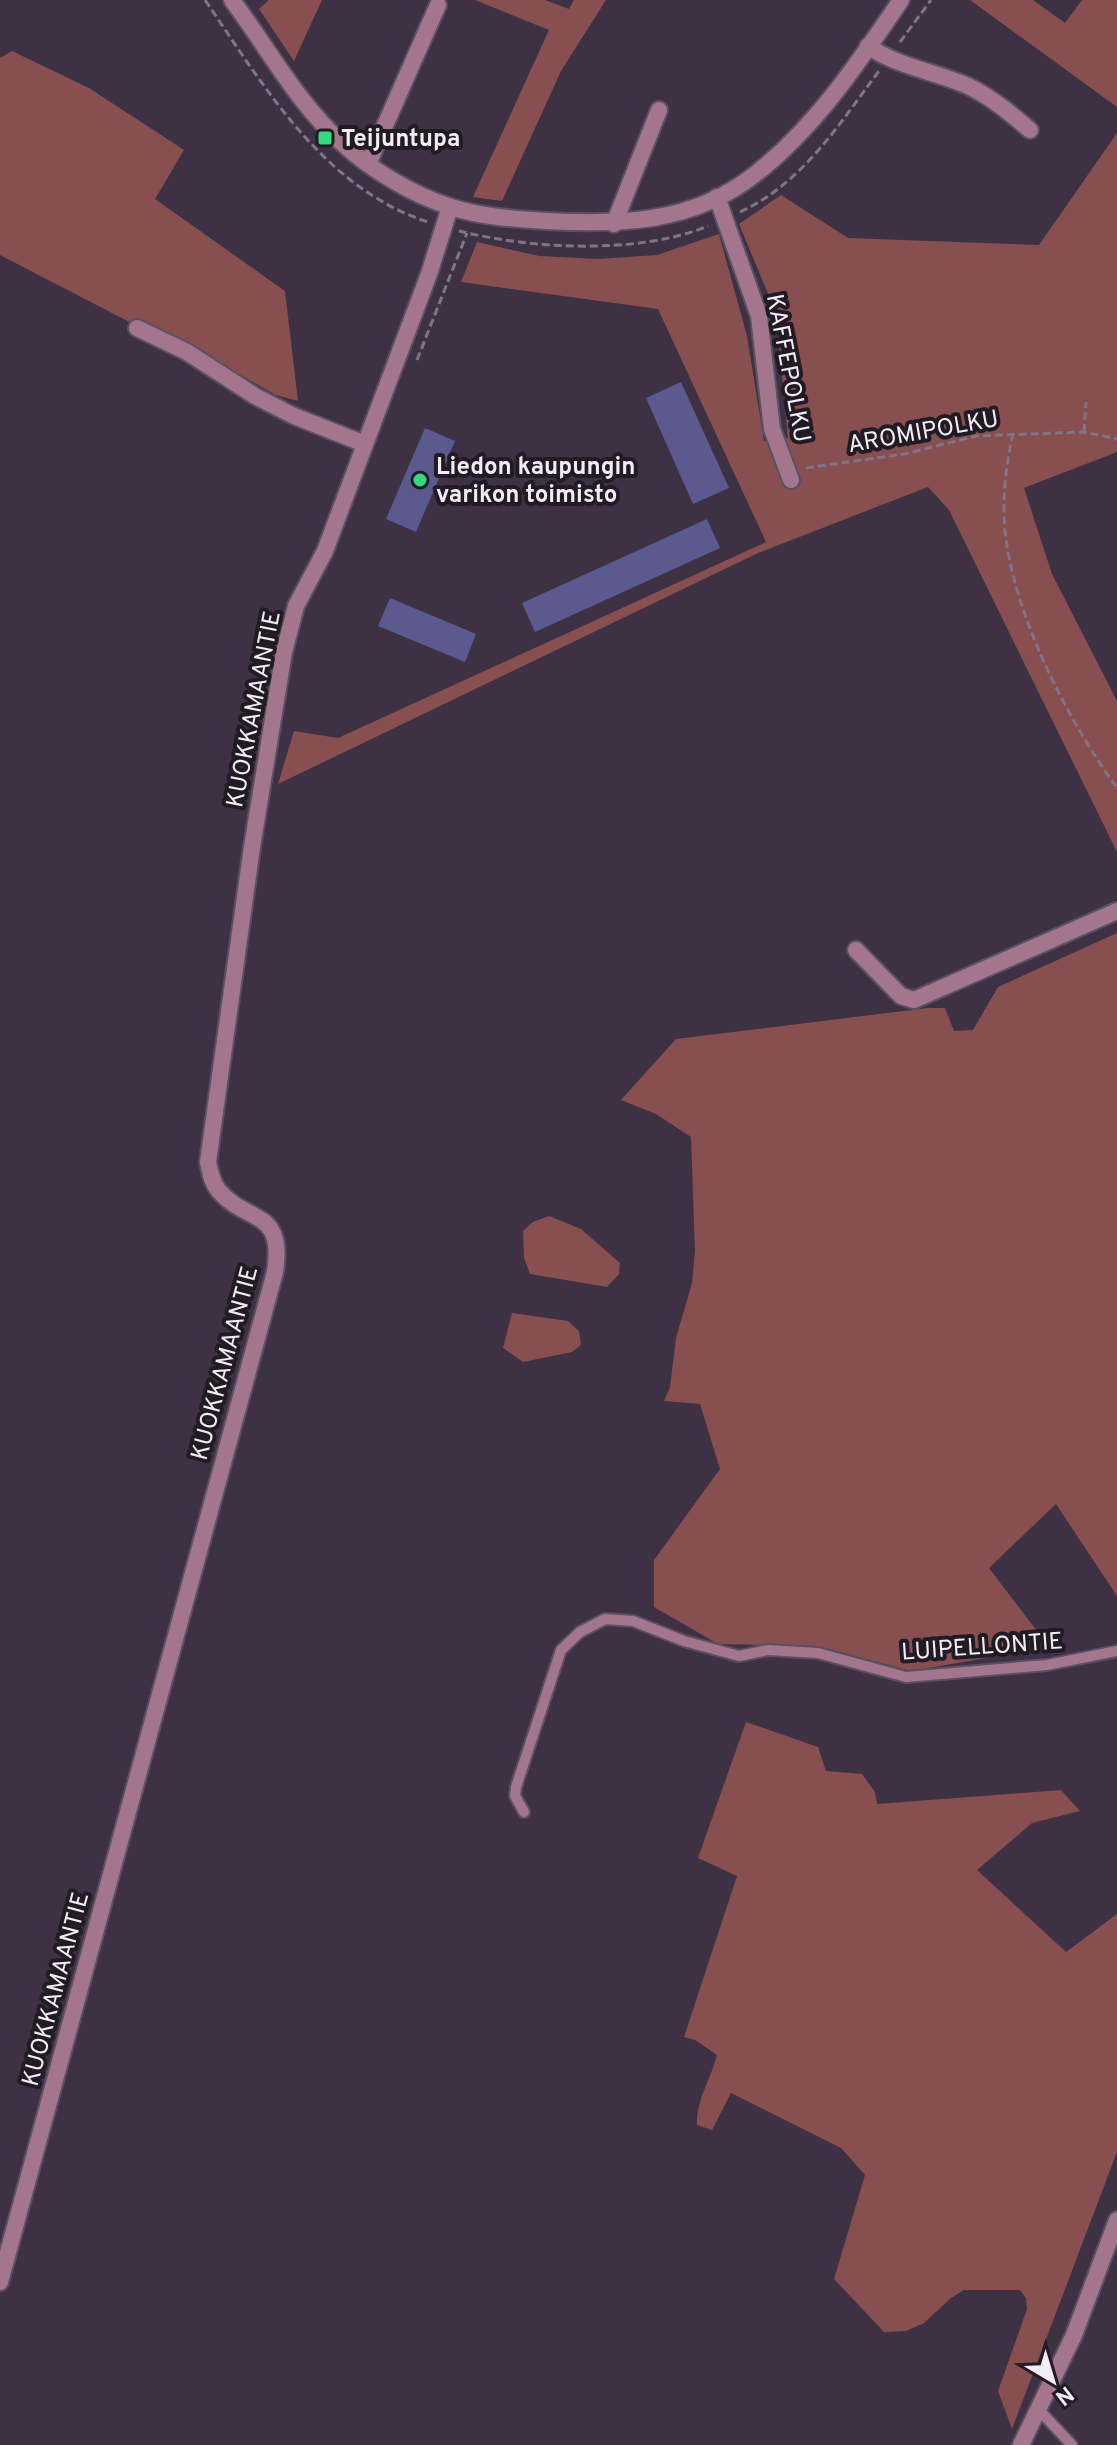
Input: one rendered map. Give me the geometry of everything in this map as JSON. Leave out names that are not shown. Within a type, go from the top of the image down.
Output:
[{"type":"street","points":[[232,0],[321,121],[368,164],[450,207],[494,217],[614,224],[678,213],[717,197],[752,177],[786,147],[835,91],[895,2]]},
{"type":"street","points":[[368,164],[438,5]]},
{"type":"street","points":[[868,46],[887,59],[952,80],[990,97],[1030,130]]},
{"type":"street","points":[[614,224],[659,110]]},
{"type":"street","name":"KAFFEPOLKU","points":[[717,197],[759,316],[772,429],[791,480]]},
{"type":"street","name":"KUOKKAMAANTIE","points":[[0,2282],[275,1272],[277,1260],[272,1233],[257,1215],[233,1204],[218,1191],[208,1162],[252,847],[284,652],[296,606],[325,551],[429,274],[450,207]]},
{"type":"street","points":[[137,328],[187,352],[255,396],[294,416],[365,444]]},
{"type":"street","points":[[856,950],[901,996],[914,1000],[1117,911]]},
{"type":"street","points":[[1021,2445],[1074,2335],[1117,2220]]},
{"type":"lane","name":"LUIPELLONTIE","points":[[524,1812],[515,1796],[516,1787],[561,1650],[580,1632],[605,1619],[633,1621],[684,1641],[739,1656],[768,1650],[818,1653],[906,1677],[1047,1665],[1117,1651]]},
{"type":"lane","points":[[1038,2409],[1072,2445]]},
{"type":"path","points":[[205,0],[273,99],[307,141],[374,196],[414,217],[444,227],[518,241],[596,244],[665,240],[725,219]]},
{"type":"path","points":[[1084,432],[1086,402]]},
{"type":"path","name":"AROMIPOLKU","points":[[784,463],[799,469],[904,454],[976,436],[1013,433],[1084,432],[1117,439]]},
{"type":"path","points":[[1013,433],[1004,476],[1006,532],[1020,600],[1055,684],[1091,752],[1117,788]]},
{"type":"shaded area","points":[[269,0],[322,0],[294,61],[259,9]]},
{"type":"shaded area","points":[[475,0],[545,0],[569,9],[574,0],[606,0],[561,71],[502,201],[473,197],[549,30]]},
{"type":"shaded area","points":[[970,0],[1033,0],[1065,23],[1082,0],[1117,0],[1117,107]]},
{"type":"shaded area","points":[[12,51],[89,88],[184,150],[155,199],[285,291],[298,401],[276,395],[201,353],[141,328],[0,255],[0,58]]},
{"type":"shaded area","points":[[1117,133],[1117,452],[1024,488],[1052,574],[1117,701],[1117,852],[949,510],[928,487],[758,553],[278,784],[294,731],[338,738],[766,542],[658,309],[461,282],[477,242],[539,256],[598,259],[657,255],[719,234],[747,336],[764,441],[788,438],[776,313],[739,224],[781,195],[848,238],[1039,245]]},
{"type":"shaded area","points":[[1117,933],[1117,1596],[1056,1504],[989,1568],[1049,1647],[911,1671],[818,1646],[718,1644],[654,1607],[654,1560],[720,1469],[700,1404],[664,1401],[670,1387],[676,1338],[692,1283],[695,1251],[691,1137],[656,1114],[621,1100],[676,1039],[928,1008],[945,1008],[954,1031],[973,1030],[998,987]]},
{"type":"shaded area","points":[[549,1216],[581,1229],[620,1263],[619,1274],[607,1287],[530,1274],[524,1258],[523,1231],[533,1222]]},
{"type":"shaded area","points":[[512,1313],[568,1321],[579,1331],[581,1345],[572,1352],[523,1362],[503,1348]]},
{"type":"shaded area","points":[[746,1722],[818,1747],[826,1771],[862,1774],[875,1792],[877,1804],[1061,1790],[1080,1811],[1032,1823],[977,1870],[1066,1952],[1117,1914],[1117,2152],[1012,2429],[998,2391],[1027,2309],[1026,2298],[1020,2290],[964,2290],[924,2323],[906,2331],[884,2332],[834,2279],[865,2175],[841,2148],[731,2093],[712,2130],[697,2125],[701,2098],[717,2055],[695,2040],[684,2037],[737,1876],[698,1858]]},
{"type":"building","points":[[681,382],[729,488],[693,504],[646,398]]},
{"type":"building","name":"Liedon kaupungin varikon toimisto","points":[[425,428],[455,441],[416,532],[386,519]]},
{"type":"building","points":[[707,519],[720,548],[535,632],[522,603]]},
{"type":"building","points":[[390,598],[476,634],[465,662],[378,626]]},
{"type":"place","name":"Teijuntupa","points":[[325,138]]},
{"type":"place","name":"Liedon kaupungin varikon toimisto","points":[[420,480]]}]
